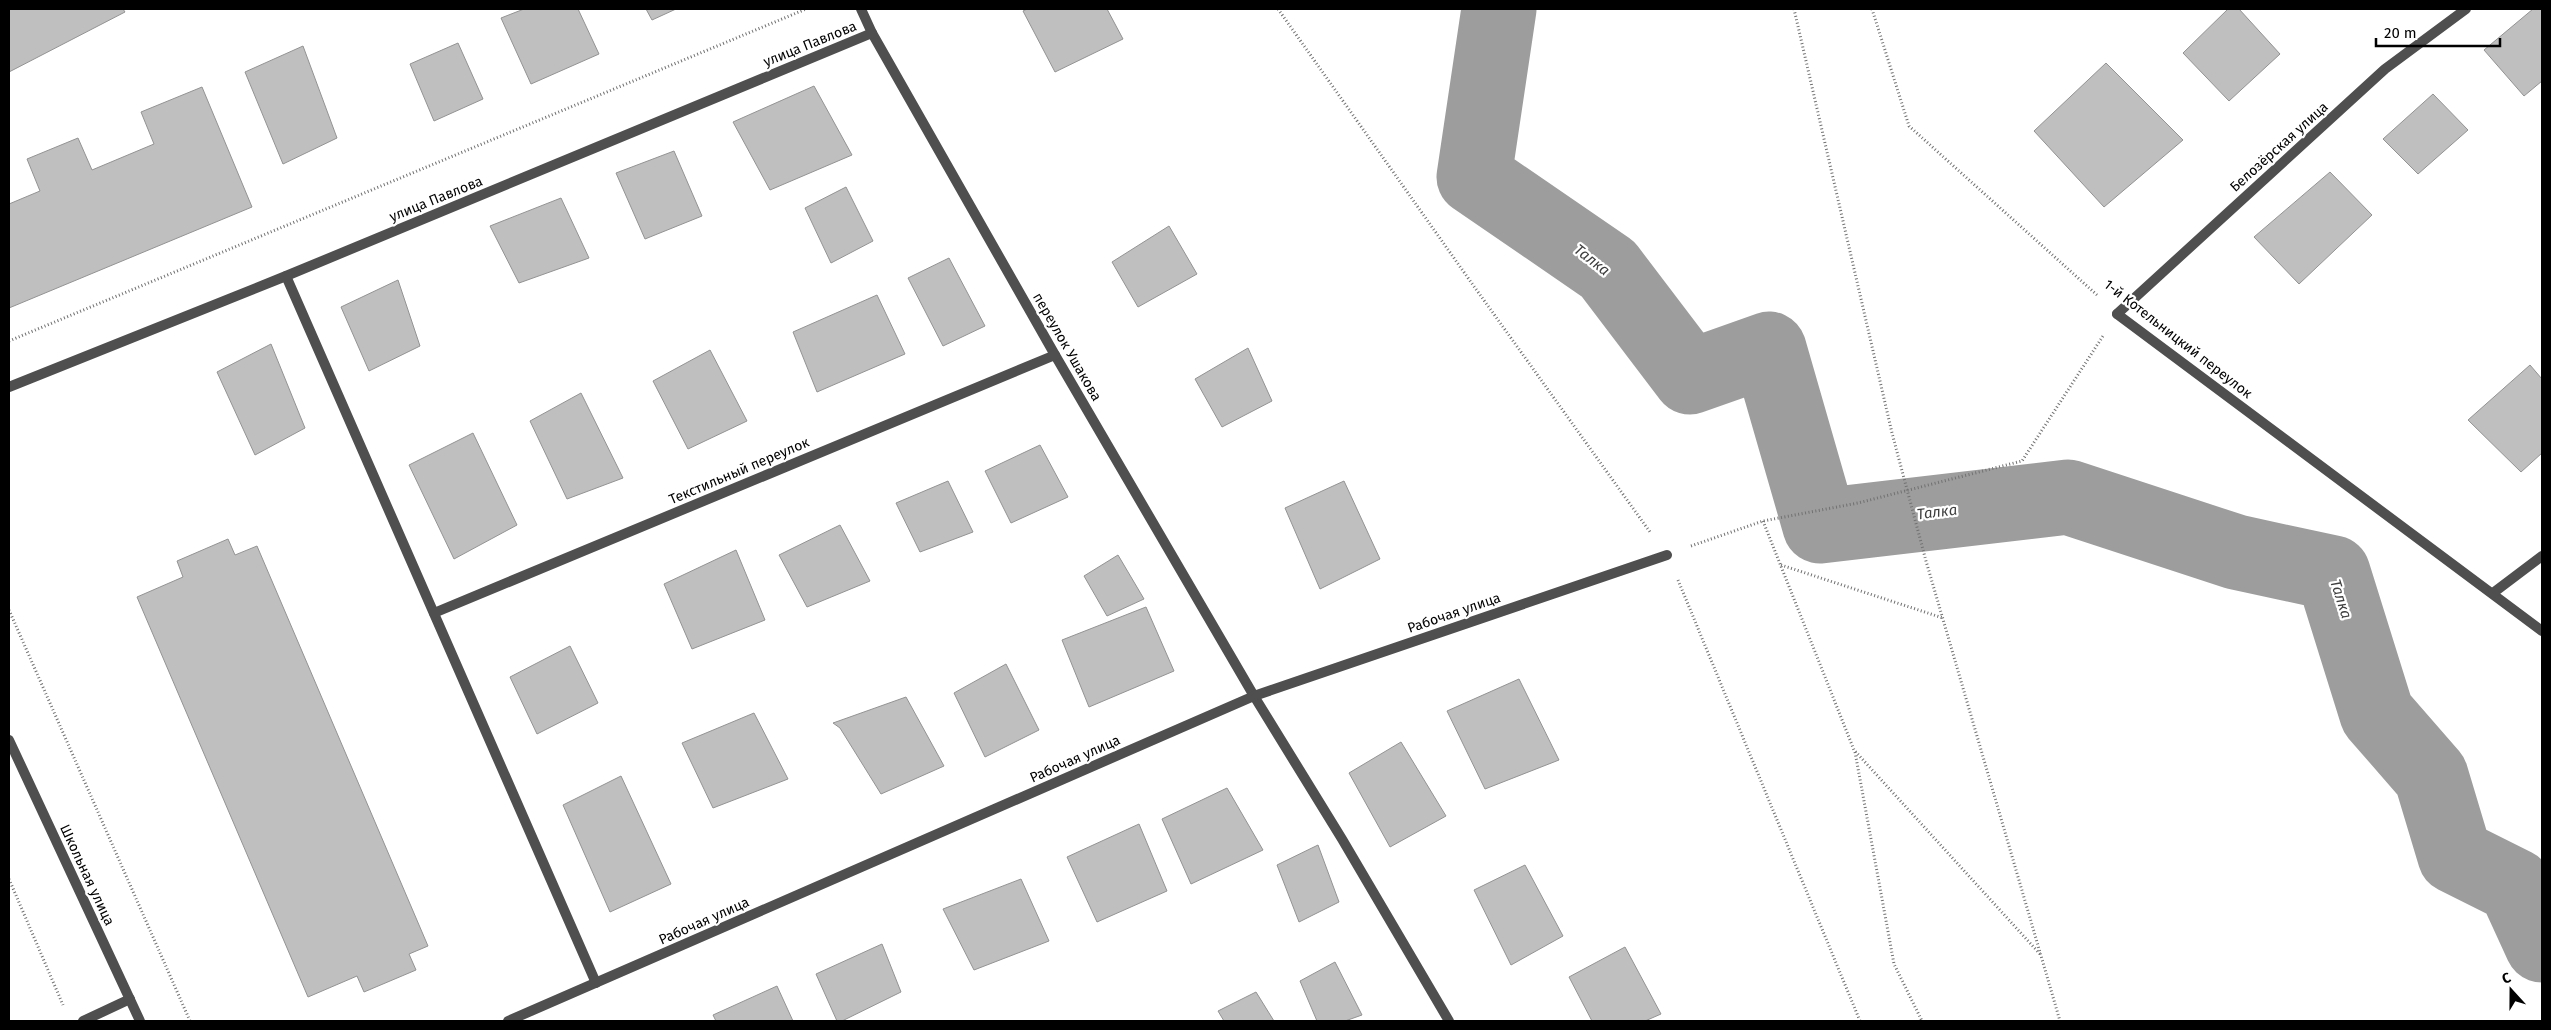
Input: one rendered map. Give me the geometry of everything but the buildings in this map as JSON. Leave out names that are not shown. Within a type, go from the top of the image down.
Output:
[{"type":"street","name":"переулок Ушакова","points":[[860,9],[1055,355],[1254,696],[1342,839],[1449,1021]]},
{"type":"street","name":"Белозёрская улица","points":[[2117,314],[2386,69],[2466,9]]},
{"type":"street","name":"улица Павлова","points":[[9,387],[286,276],[872,33]]},
{"type":"street","points":[[286,276],[596,983]]},
{"type":"street","name":"1-й Котельницкий переулок","points":[[2117,314],[2542,631]]},
{"type":"street","name":"Текстильный переулок","points":[[434,613],[1055,355]]},
{"type":"street","name":"Рабочая улица","points":[[508,1021],[1254,696],[1667,555]]},
{"type":"street","points":[[2493,593],[2542,556]]},
{"type":"street","name":"Школьная улица","points":[[9,740],[140,1021]]},
{"type":"street","points":[[83,1021],[130,1000]]},
{"type":"path","points":[[9,341],[806,9]]},
{"type":"path","points":[[1278,9],[1472,285],[1667,555],[1860,1021]]},
{"type":"path","points":[[1794,9],[1892,433],[1926,561],[2060,1021]]},
{"type":"path","name":"1-й Котельницкий переулок","points":[[1872,9],[1909,126],[2117,314]]},
{"type":"path","points":[[1667,555],[1763,522],[1858,503],[2022,462],[2117,314]]},
{"type":"path","points":[[1763,522],[1854,750],[1894,964],[1922,1021]]},
{"type":"path","points":[[1780,564],[1943,618]]},
{"type":"path","points":[[9,610],[190,1021]]},
{"type":"path","points":[[1854,750],[2041,955]]},
{"type":"path","points":[[9,879],[67,1012]]},
{"type":"waterway","name":"Талка","points":[[1499,9],[1474,177],[1608,269],[1690,377],[1769,349],[1820,526],[2068,497],[2236,552],[2333,573],[2377,714],[2431,776],[2455,856],[2515,886],[2542,945]]}]
